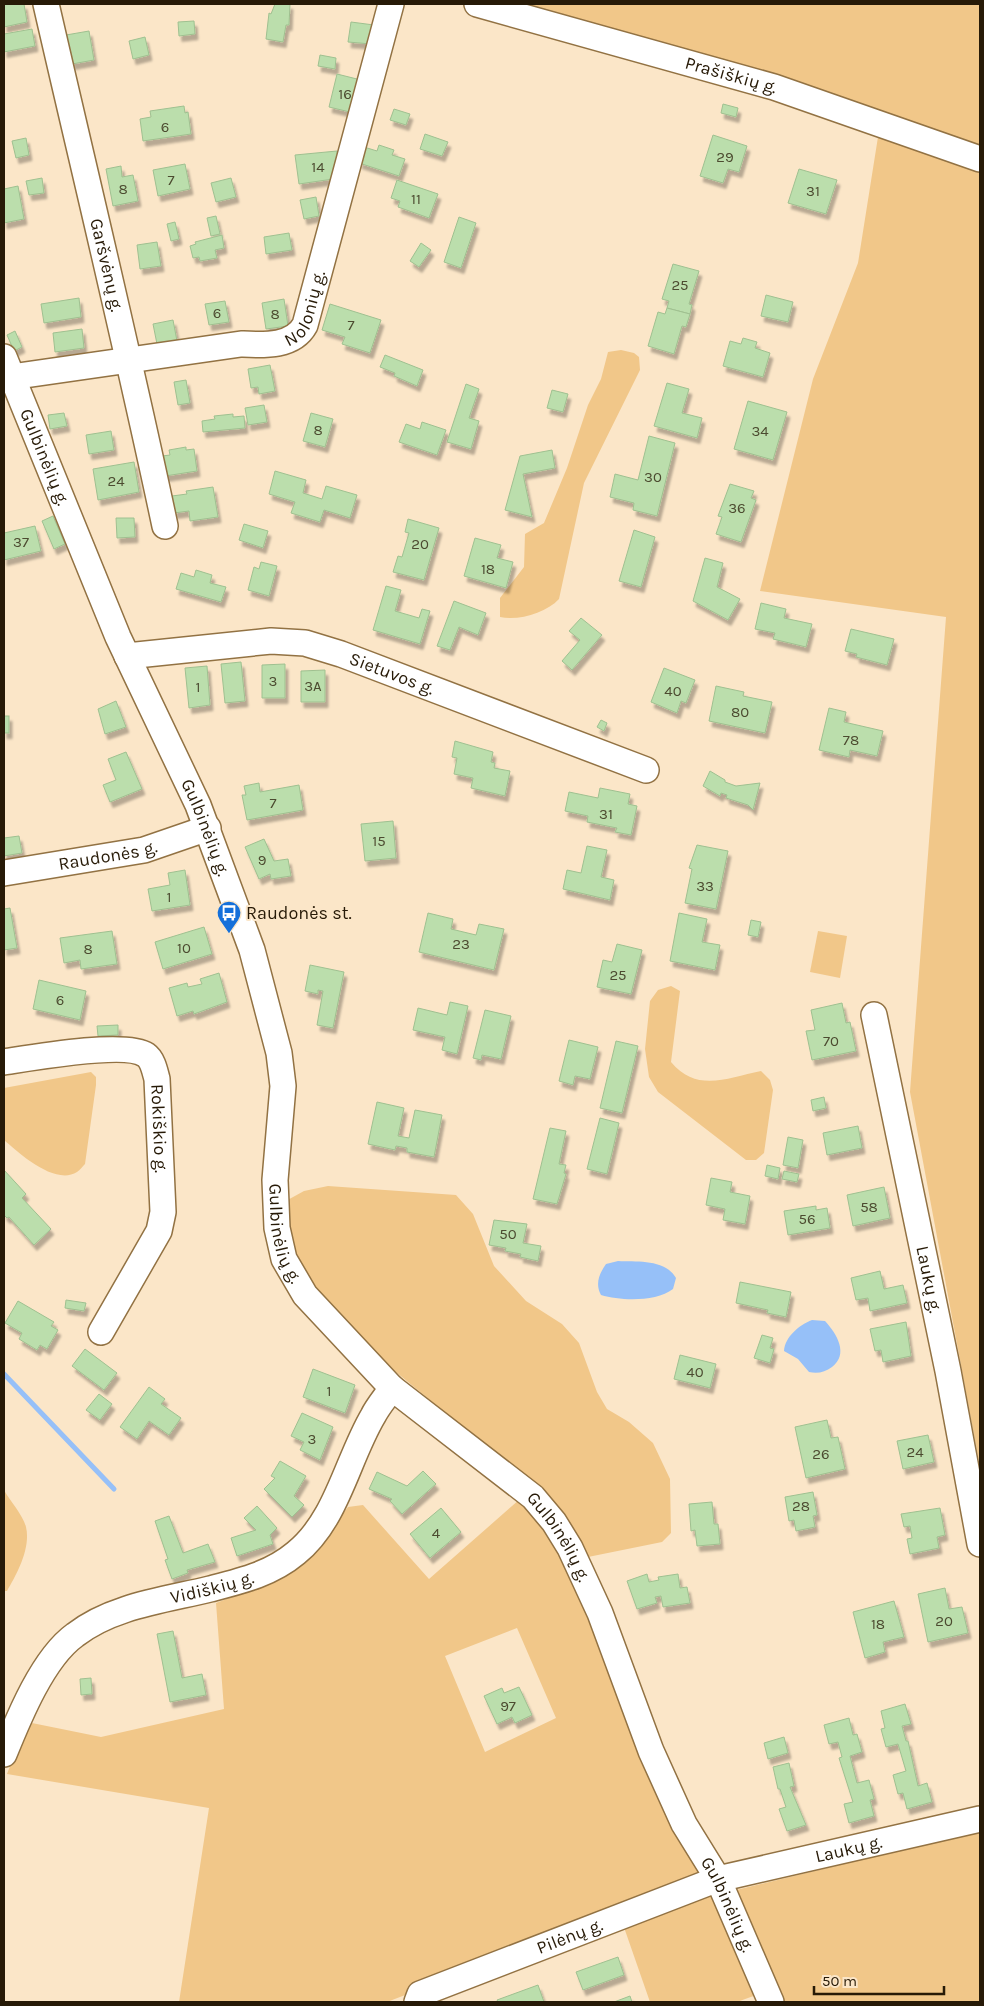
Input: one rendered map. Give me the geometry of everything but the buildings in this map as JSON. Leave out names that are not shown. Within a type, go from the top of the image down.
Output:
[{"type":"street","name":"Garšvėnų g.","points":[[46,4],[110,283],[130,358],[165,526]]},
{"type":"street","name":"Nolonių g.","points":[[7,367],[130,358],[241,344],[266,345],[293,339],[300,334],[305,324],[391,4]]},
{"type":"street","name":"Prašiškių g.","points":[[477,4],[774,87],[980,159]]},
{"type":"street","name":"Gulbinėlių g.","points":[[7,367],[127,656],[208,828],[252,950],[279,1053],[282,1086],[275,1180],[277,1228],[284,1259],[305,1295],[392,1388],[533,1497],[554,1522],[570,1548],[597,1607],[651,1750],[684,1824],[718,1879],[771,2002]]},
{"type":"street","name":"Sietuvos g.","points":[[127,656],[271,641],[304,643],[341,654],[646,770]]},
{"type":"street","name":"Raudonės g.","points":[[4,873],[144,850],[208,828]]},
{"type":"street","name":"Laukų g.","points":[[874,1015],[946,1362],[980,1544]]},
{"type":"street","name":"Rokiškio g.","points":[[4,1062],[94,1050],[138,1052],[147,1056],[153,1065],[157,1080],[163,1212],[159,1231],[101,1332]]},
{"type":"street","name":"Vidiškių g.","points":[[4,1754],[22,1710],[49,1664],[62,1646],[75,1635],[100,1619],[136,1607],[245,1580],[275,1569],[297,1553],[318,1532],[373,1416],[392,1388]]},
{"type":"street","name":"Laukų g.","points":[[718,1879],[980,1819]]},
{"type":"street","name":"Pilėnų g.","points":[[418,1998],[718,1879]]},
{"type":"shaded area","points":[[511,4],[980,4],[980,1467],[910,1092],[946,617],[760,591],[813,379],[858,263],[881,118]]},
{"type":"shaded area","points":[[621,350],[634,353],[639,357],[640,370],[584,483],[559,599],[554,604],[532,615],[515,618],[500,617],[500,598],[524,567],[525,534],[544,523],[567,468],[588,405],[601,379],[608,352]]},
{"type":"shaded area","points":[[818,931],[847,936],[840,978],[810,972]]},
{"type":"shaded area","points":[[671,986],[680,991],[671,1062],[681,1072],[691,1077],[713,1081],[761,1071],[770,1080],[773,1090],[764,1153],[756,1160],[746,1160],[658,1092],[649,1077],[645,1049],[650,1001],[658,990]]},
{"type":"shaded area","points":[[91,1072],[96,1077],[96,1085],[85,1164],[78,1171],[68,1175],[58,1175],[48,1171],[28,1160],[4,1140],[4,1088]]},
{"type":"shaded area","points":[[328,1186],[456,1195],[473,1214],[494,1266],[526,1301],[562,1324],[579,1343],[597,1392],[607,1409],[629,1422],[653,1443],[670,1479],[671,1533],[662,1542],[588,1557],[553,1505],[515,1470],[368,1349],[300,1277],[284,1202],[304,1191]]},
{"type":"shaded area","points":[[4,1490],[22,1518],[27,1535],[25,1552],[7,1591],[4,1591]]},
{"type":"shaded area","points":[[520,1499],[560,1548],[759,1994],[737,2002],[650,2002],[619,1913],[387,2002],[179,2002],[209,1808],[7,1774],[27,1722],[101,1737],[224,1709],[216,1603],[274,1581],[314,1550],[348,1507],[363,1505],[429,1579]],"holes":[[[517,1628],[556,1718],[485,1752],[445,1656]]]},
{"type":"shaded area","points":[[980,1831],[980,2002],[777,2002],[732,1891]]},
{"type":"water","points":[[618,1261],[650,1263],[665,1267],[676,1278],[673,1289],[657,1296],[638,1299],[601,1295],[598,1283],[601,1272],[606,1264]]},
{"type":"water","points":[[812,1320],[825,1321],[834,1332],[840,1350],[837,1362],[832,1367],[818,1373],[809,1372],[798,1359],[784,1351],[790,1336],[802,1325]]},
{"type":"waterway","points":[[4,1374],[114,1489]]},
{"type":"place","name":"Raudonės st.","points":[[229,934]]}]
